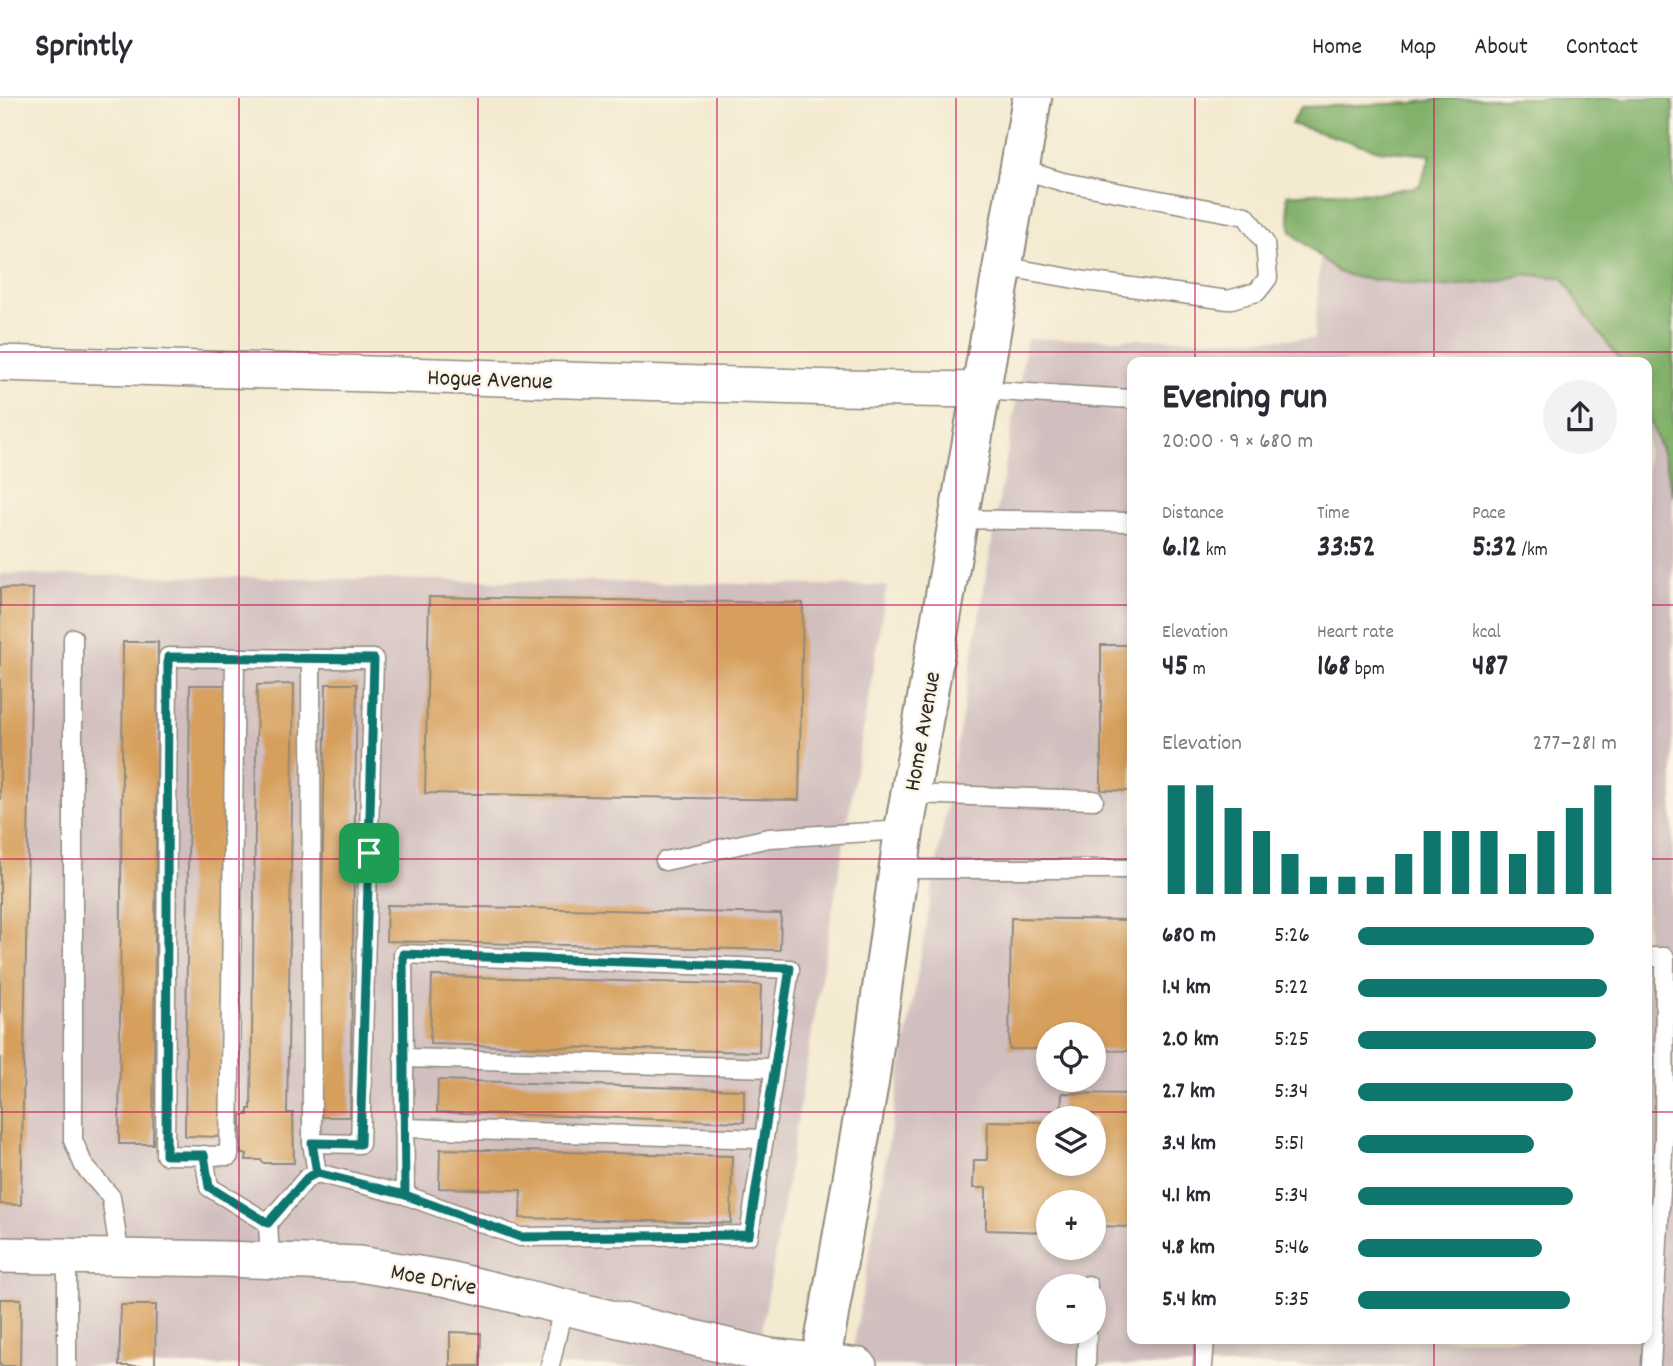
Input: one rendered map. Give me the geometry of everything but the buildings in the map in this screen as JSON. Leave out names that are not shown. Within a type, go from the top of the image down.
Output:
[{"type":"street","name":"Home Avenue","points":[[820,1365],[869,1083],[907,812],[1032,98]]},
{"type":"street","name":"Hogue Avenue","points":[[0,363],[824,388],[980,390]]},
{"type":"street","name":"Moe Drive","points":[[0,1255],[359,1264],[448,1279],[715,1345],[820,1365],[859,1366]]},
{"type":"lane","points":[[1002,266],[1086,281],[1228,300],[1258,292],[1268,278],[1265,243],[1246,216],[1063,182],[1020,169]]},
{"type":"lane","points":[[980,390],[1127,399]]},
{"type":"lane","points":[[957,519],[1127,522]]},
{"type":"lane","points":[[73,638],[73,1140],[84,1166],[111,1197],[120,1258]]},
{"type":"lane","points":[[235,658],[229,1156],[166,1155],[168,657],[374,659],[360,1144],[312,1143]]},
{"type":"lane","points":[[312,659],[312,1143],[317,1173]]},
{"type":"lane","points":[[665,861],[907,812],[1094,800]]},
{"type":"lane","points":[[898,869],[1127,869]]},
{"type":"lane","points":[[270,1260],[268,1223],[307,1178],[317,1173],[405,1195],[520,1237],[749,1235],[790,968],[403,954],[405,1195]]},
{"type":"lane","points":[[1651,1366],[1664,1136],[1665,957],[1652,957]]},
{"type":"lane","points":[[403,1058],[775,1068]]},
{"type":"lane","points":[[404,1128],[764,1139]]},
{"type":"lane","points":[[204,1155],[209,1187],[268,1223]]},
{"type":"lane","points":[[67,1257],[67,1366]]},
{"type":"lane","points":[[550,1366],[564,1307]]},
{"type":"lane","points":[[1086,1366],[1087,1344]]},
{"type":"lane","points":[[1203,1366],[1205,1344]]},
{"type":"shaded area","points":[[1322,238],[1673,242],[1673,1366],[850,1366],[1027,339],[1314,339]]},
{"type":"shaded area","points":[[0,574],[887,586],[756,1366],[0,1366]]},
{"type":"green space","points":[[1448,98],[1673,98],[1673,495],[1666,464],[1652,426],[1652,357],[1618,357],[1587,317],[1563,278],[1525,274],[1495,282],[1439,287],[1359,278],[1338,272],[1291,232],[1287,195],[1328,192],[1379,193],[1419,186],[1431,155],[1379,150],[1291,124],[1301,107],[1413,103]]},
{"type":"route","points":[[369,853],[360,1144],[312,1143],[317,1173],[405,1195],[403,954],[790,968],[749,1235],[520,1237],[405,1195],[317,1173],[307,1178],[268,1223],[209,1187],[204,1155],[166,1155],[168,657],[374,659],[369,853]]}]
